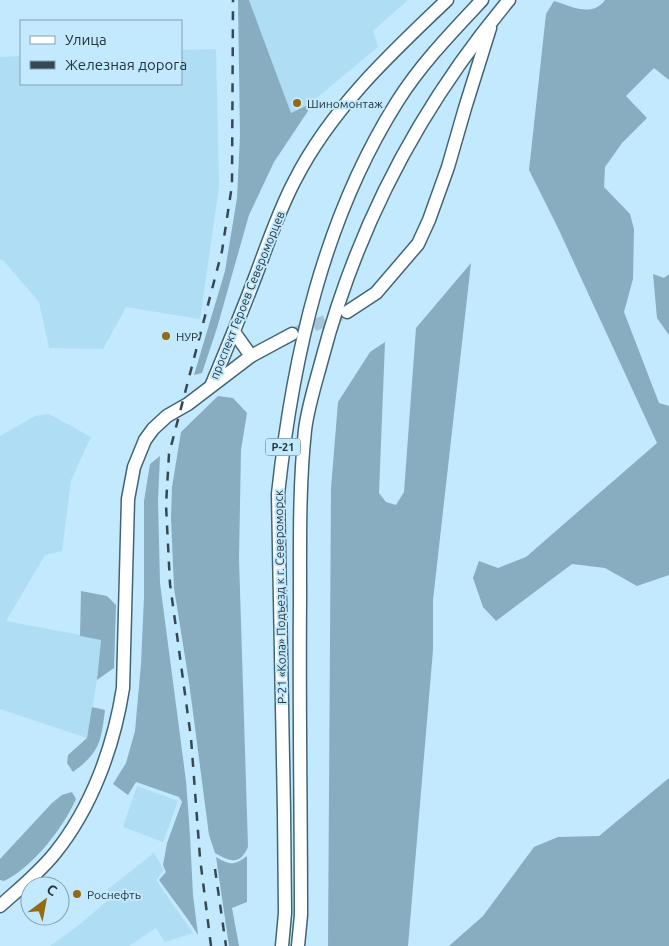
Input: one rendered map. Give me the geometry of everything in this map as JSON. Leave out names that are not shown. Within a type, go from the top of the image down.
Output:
[{"type":"main road","name":"проспект Героев Североморцев","points":[[0,906],[55,853],[84,807],[101,770],[114,732],[123,688],[128,499],[134,467],[146,440],[153,429],[167,416],[188,404],[211,386],[234,332],[281,209],[316,144],[336,115],[367,77],[446,0]]},
{"type":"main road","name":"Р-21 «Кола» Подъезд к г. Североморск","points":[[282,946],[285,913],[278,494],[283,442],[304,330],[338,218],[362,162],[398,101],[431,54],[482,0]]},
{"type":"main road","name":"Р-21 «Кола» Подъезд к г. Североморск","points":[[298,946],[301,915],[301,494],[306,428],[312,394],[344,284],[389,179],[442,88],[509,0]]},
{"type":"main road","points":[[347,312],[376,293],[413,250],[422,236],[448,168],[492,20]]},
{"type":"main road","points":[[234,332],[251,356]]},
{"type":"main road","points":[[211,386],[251,356],[292,334]]},
{"type":"shaded area","points":[[238,0],[249,0],[291,113],[308,105],[308,111],[274,162],[249,215],[217,328],[202,373],[194,375],[225,271],[237,198],[240,136]]},
{"type":"shaded area","points":[[249,0],[408,0],[373,31],[378,47],[308,105],[291,113]]},
{"type":"shaded area","points":[[605,0],[669,0],[669,80],[654,68],[626,96],[647,118],[622,143],[605,167],[604,187],[630,214],[634,229],[633,279],[624,312],[659,403],[669,406],[669,575],[637,586],[605,568],[572,564],[496,621],[483,607],[473,578],[479,561],[498,568],[526,557],[657,443],[558,228],[529,170],[546,14],[554,1],[574,8],[588,10],[600,5]]},
{"type":"shaded area","points":[[216,49],[219,187],[200,319],[126,307],[103,349],[49,348],[39,302],[4,261],[0,259],[0,57],[20,56],[20,85],[182,85],[182,50]]},
{"type":"shaded area","points":[[471,263],[433,600],[433,650],[408,946],[328,946],[331,488],[338,402],[370,352],[385,342],[379,493],[386,502],[396,505],[404,492],[416,328]]},
{"type":"shaded area","points":[[653,274],[664,278],[669,274],[669,335],[657,318]]},
{"type":"shaded area","points":[[218,396],[233,398],[247,413],[241,450],[239,559],[248,847],[242,857],[235,860],[230,860],[215,853],[209,835],[189,682],[174,588],[171,518],[172,487],[181,432]]},
{"type":"shaded area","points":[[49,414],[91,437],[71,480],[62,551],[45,555],[6,621],[101,639],[97,680],[87,738],[0,709],[0,436],[35,416]]},
{"type":"shaded area","points":[[160,456],[158,500],[160,583],[186,781],[193,895],[198,935],[159,880],[166,872],[163,865],[167,843],[182,802],[179,797],[136,782],[128,795],[113,784],[126,763],[135,731],[144,597],[144,501],[150,464]]},
{"type":"shaded area","points":[[81,591],[107,596],[116,605],[114,668],[97,680],[101,640],[80,636]]},
{"type":"shaded area","points":[[92,707],[105,710],[98,746],[89,758],[73,772],[67,763],[68,755],[87,738]]},
{"type":"shaded area","points":[[669,778],[669,946],[449,946],[483,916],[534,847],[558,837],[599,836]]},
{"type":"shaded area","points":[[137,786],[178,801],[163,842],[123,827]]},
{"type":"shaded area","points":[[72,792],[76,799],[46,846],[15,875],[4,881],[0,880],[0,859],[52,803],[62,795]]},
{"type":"shaded area","points":[[154,853],[164,870],[156,880],[193,933],[165,942],[156,928],[129,946],[50,946],[79,925],[112,897],[107,890]]},
{"type":"shaded area","points":[[247,856],[247,902],[232,908],[239,946],[229,946],[216,857],[225,862],[235,863]]},
{"type":"tunnel","points":[[297,332],[341,315]]},
{"type":"railway","points":[[211,946],[200,858],[191,738],[170,584],[166,505],[169,454],[222,251],[232,185],[233,0]]},
{"type":"railway","points":[[215,869],[226,946]]},
{"type":"place","name":"Шиномонтаж","points":[[297,103]]},
{"type":"place","name":"НУР","points":[[166,336]]},
{"type":"place","name":"Роснефть","points":[[77,894]]}]
